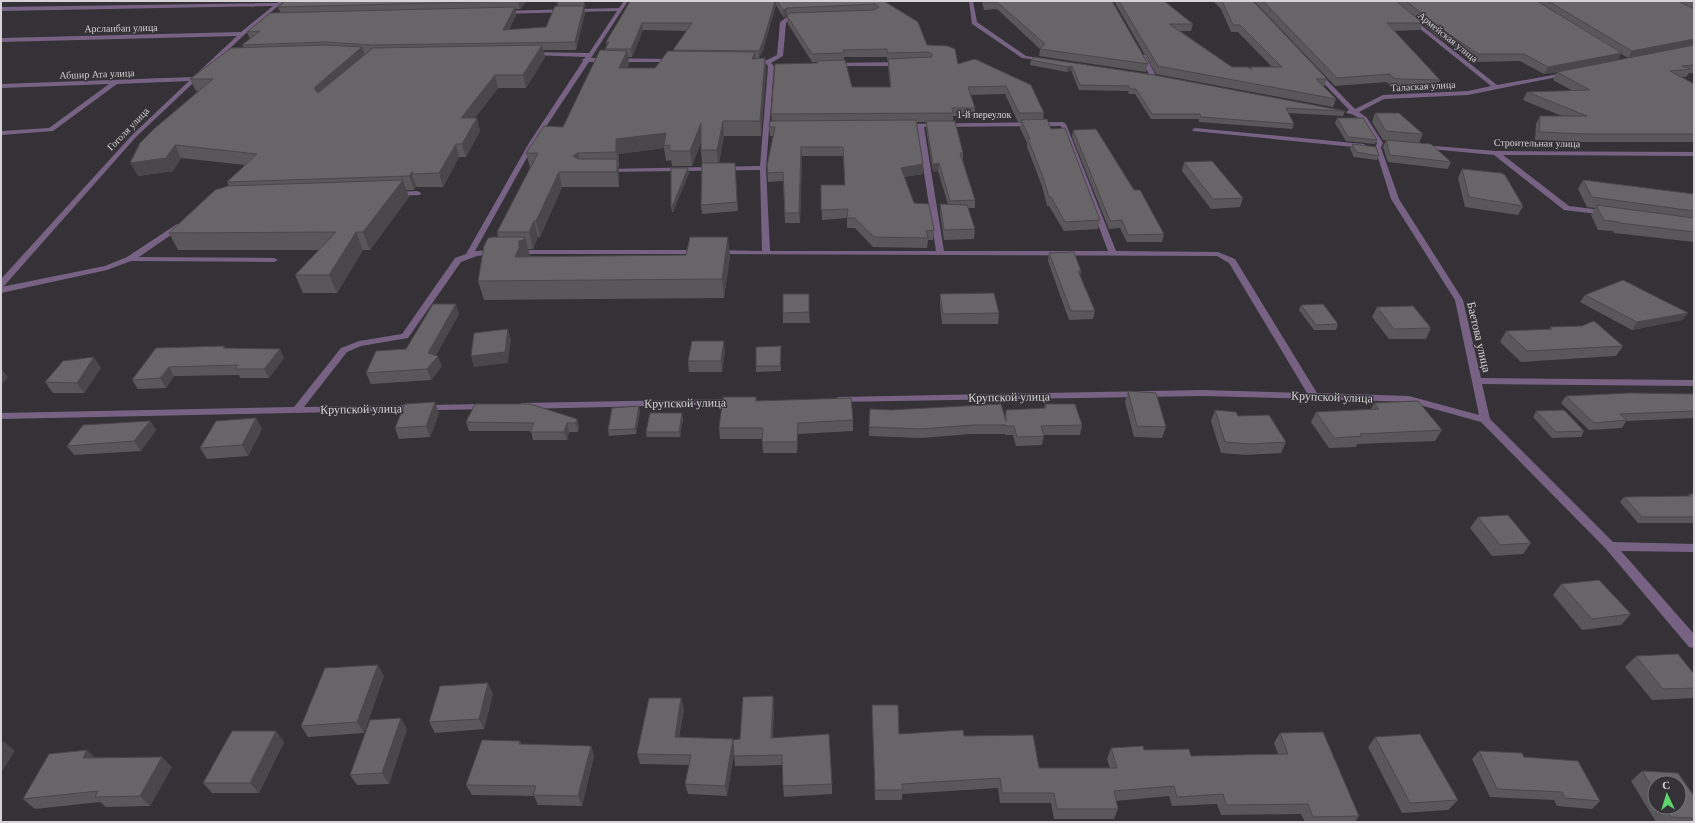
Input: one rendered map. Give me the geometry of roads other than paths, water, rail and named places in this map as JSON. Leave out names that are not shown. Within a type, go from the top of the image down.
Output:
[{"type":"street","points":[[469,254],[532,143],[626,1]]},
{"type":"street","points":[[971,1],[974,23],[1024,56],[1054,61]]},
{"type":"street","points":[[1,8],[281,2]]},
{"type":"street","name":"Гоголя улица","points":[[1,284],[134,136],[242,34],[281,2]]},
{"type":"street","points":[[493,12],[620,9]]},
{"type":"street","name":"Армейская улица","points":[[1407,15],[1497,88]]},
{"type":"street","points":[[766,253],[763,168],[771,126],[773,65],[780,56],[783,22],[789,18],[804,17]]},
{"type":"street","points":[[263,18],[271,18]]},
{"type":"street","name":"Арсланбап улица","points":[[1,40],[242,34]]},
{"type":"street","points":[[1138,49],[1153,76]]},
{"type":"street","points":[[524,54],[587,58],[680,60]]},
{"type":"street","points":[[219,56],[226,56]]},
{"type":"street","points":[[743,61],[773,65]]},
{"type":"street","points":[[826,65],[905,64]]},
{"type":"street","name":"Баетова улица","points":[[1312,68],[1354,112],[1365,119],[1382,145],[1395,199],[1459,300],[1485,420]]},
{"type":"street","name":"Талаская улица","points":[[1354,112],[1383,97],[1468,92],[1497,88],[1573,72]]},
{"type":"street","points":[[1146,75],[1161,78]]},
{"type":"street","name":"Абшир Ата улица","points":[[1,86],[194,79]]},
{"type":"street","points":[[1,133],[51,130],[115,82]]},
{"type":"street","points":[[1343,111],[1354,112]]},
{"type":"street","name":"1-й переулок","points":[[897,125],[1063,124],[1113,254]]},
{"type":"street","points":[[920,125],[940,253]]},
{"type":"street","points":[[1195,130],[1382,145]]},
{"type":"street","name":"Строительная улица","points":[[1411,146],[1496,153],[1694,154]]},
{"type":"street","points":[[1496,153],[1567,208],[1615,214]]},
{"type":"street","points":[[598,171],[763,168]]},
{"type":"street","points":[[386,194],[417,193]]},
{"type":"street","points":[[1,290],[107,268],[130,259],[186,222]]},
{"type":"street","points":[[296,410],[344,350],[354,344],[393,340],[405,336],[458,260],[469,254],[484,252],[1218,254],[1232,261],[1314,396]]},
{"type":"street","points":[[130,259],[274,260]]},
{"type":"street","points":[[1477,381],[1694,383]]},
{"type":"street","name":"Крупской улица","points":[[829,400],[1203,393],[1314,396],[1409,399],[1485,420]]},
{"type":"street","name":"Крупской улица","points":[[511,406],[741,402]]},
{"type":"street","name":"Крупской улица","points":[[1,416],[495,407]]},
{"type":"street","points":[[1485,420],[1610,546],[1694,643]]},
{"type":"street","points":[[1610,546],[1694,548]]}]
